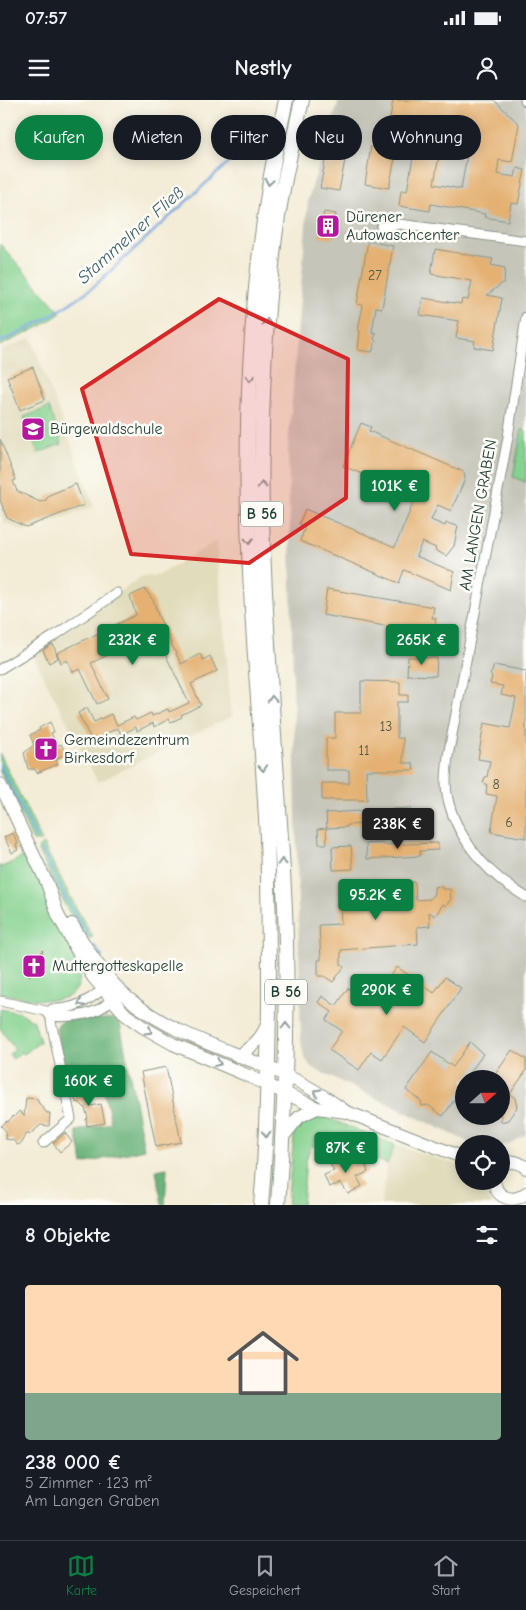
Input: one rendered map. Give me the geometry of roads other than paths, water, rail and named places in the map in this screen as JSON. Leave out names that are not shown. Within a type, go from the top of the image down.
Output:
[{"type":"main road","name":"B 56","points":[[261,1205],[268,1085],[269,923],[267,836],[248,516],[249,408],[253,318],[262,235],[275,149],[286,100]]},
{"type":"main road","name":"B 56","points":[[278,1205],[285,1075],[285,910],[264,565],[262,410],[275,237],[302,100]]},
{"type":"main road","points":[[0,784],[47,883],[102,971],[110,992],[126,1015],[154,1034],[317,1108],[347,1112]]},
{"type":"main road","points":[[110,992],[167,1025],[285,1075],[325,1097],[347,1112],[455,1154]]},
{"type":"main road","points":[[238,1056],[259,1041],[269,1020]]},
{"type":"main road","points":[[282,1139],[299,1117],[317,1108]]},
{"type":"main road","points":[[510,1163],[525,1164]]},
{"type":"main road","points":[[498,1190],[512,1200]]},
{"type":"street","points":[[382,227],[399,224],[526,241]]},
{"type":"street","name":"AM LANGEN GRABEN","points":[[526,317],[508,437],[448,756],[446,784],[451,807],[460,831],[470,846],[482,862],[500,879],[526,897]]},
{"type":"street","points":[[0,669],[54,636],[117,593]]},
{"type":"street","points":[[51,1012],[71,1008],[110,992]]},
{"type":"street","points":[[0,1001],[69,1017],[94,1011],[110,992]]},
{"type":"street","points":[[42,1143],[71,1119],[54,1038],[51,1012]]},
{"type":"waterway","name":"Stammelner Fließ","points":[[0,342],[48,318],[92,288],[231,160]]},
{"type":"waterway","points":[[0,765],[36,838]]},
{"type":"waterway","points":[[42,850],[67,901],[88,936]]},
{"type":"waterway","points":[[94,946],[102,957]]},
{"type":"place","name":"Dürener Autowaschcenter","points":[[328,226]]},
{"type":"place","name":"Bürgewaldschule","points":[[33,429]]},
{"type":"place","name":"Gemeindezentrum Birkesdorf","points":[[46,749]]},
{"type":"place","name":"Muttergotteskapelle","points":[[34,966]]}]
